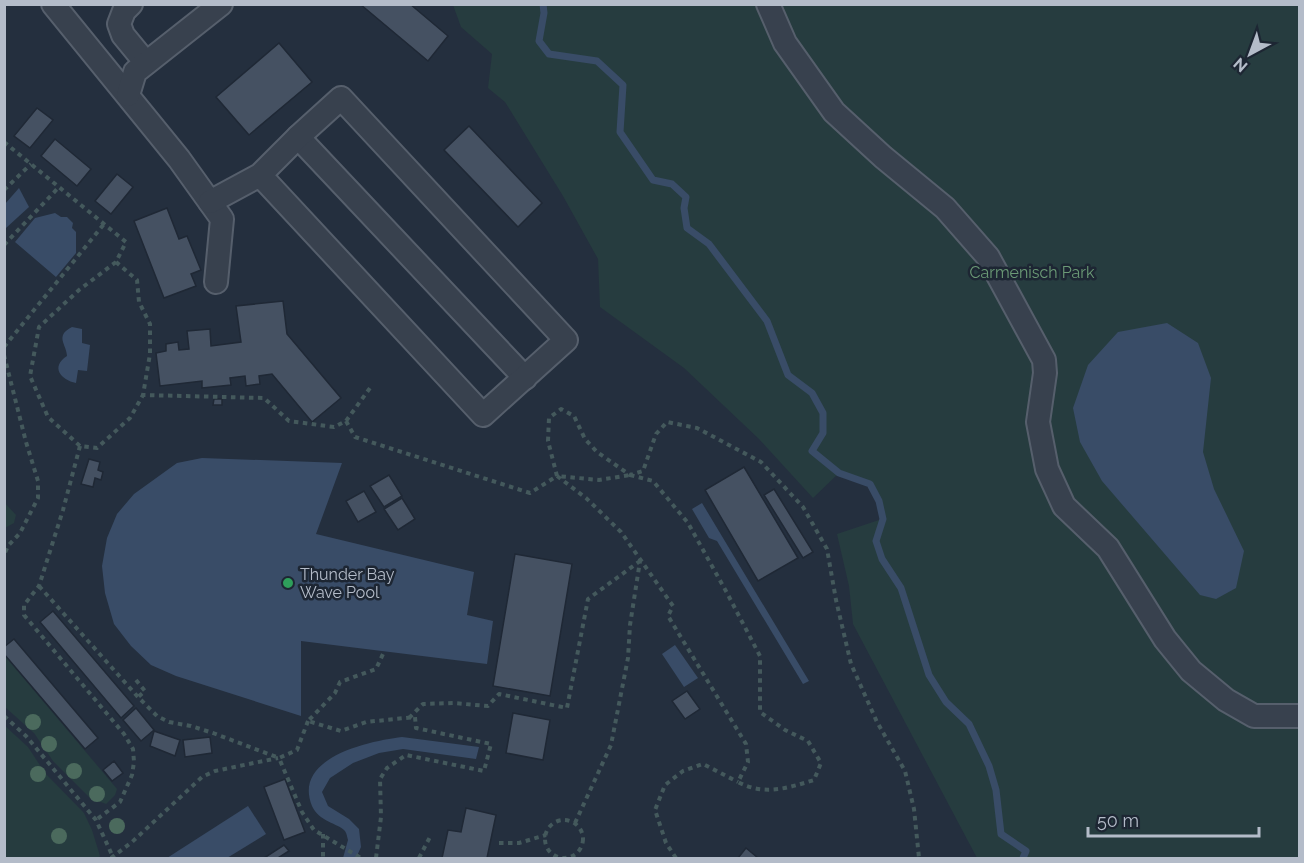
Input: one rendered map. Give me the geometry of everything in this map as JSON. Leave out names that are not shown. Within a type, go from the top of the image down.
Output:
[{"type":"lane","points":[[53,4],[128,94],[222,219],[216,282]]},
{"type":"lane","points":[[131,4],[124,11],[119,24],[123,35],[146,63]]},
{"type":"lane","points":[[128,94],[135,72],[221,4]]},
{"type":"lane","points":[[768,4],[785,43],[834,112],[883,157],[945,208],[988,257],[1044,360],[1045,373],[1038,422],[1047,469],[1064,506],[1108,548],[1165,639],[1191,671],[1226,700],[1254,716],[1299,716]]},
{"type":"lane","points":[[210,202],[260,175],[341,98],[566,340],[483,415],[260,175]]},
{"type":"lane","points":[[298,137],[525,378]]},
{"type":"path","points":[[4,142],[126,242],[116,262],[79,290],[39,327],[30,376],[48,417],[80,446],[97,448],[130,418],[143,395],[150,354],[150,324],[139,302],[137,280],[116,262]]},
{"type":"path","points":[[4,190],[31,164]]},
{"type":"path","points":[[4,245],[59,187]]},
{"type":"path","points":[[4,347],[104,225]]},
{"type":"path","points":[[4,355],[38,481],[38,498],[20,533],[8,546],[4,555]]},
{"type":"path","points":[[143,395],[264,398],[289,421],[334,427],[346,421],[369,388]]},
{"type":"path","points":[[676,858],[666,843],[655,810],[665,784],[683,771],[703,764],[750,789],[784,789],[814,780],[821,763],[808,741],[784,730],[760,712],[760,656],[688,523],[653,481],[630,475],[597,452],[585,439],[574,416],[561,409],[549,418],[548,441],[557,476],[586,498],[621,532],[673,606],[668,616],[746,744],[748,762],[738,782]]},
{"type":"path","points":[[346,421],[355,437],[530,493],[557,476],[599,480],[643,471],[656,434],[667,422],[697,428],[760,462],[803,507],[827,549],[851,664],[877,722],[904,771],[914,809],[918,858]]},
{"type":"path","points":[[80,446],[39,586],[24,605],[24,615],[124,734],[133,749],[132,776],[120,802],[96,820]]},
{"type":"path","points":[[408,718],[423,704],[453,703],[488,706],[499,694],[567,708],[588,599],[640,561]]},
{"type":"path","points":[[575,823],[611,745],[628,658],[630,624],[640,561]]},
{"type":"path","points":[[39,586],[138,697],[158,716],[169,722],[190,726],[279,758],[302,812],[314,830],[362,858]]},
{"type":"path","points":[[4,716],[26,736],[96,820],[112,858],[202,777],[214,771],[279,758],[297,750],[308,721],[335,693],[340,682],[376,669],[383,654]]},
{"type":"path","points":[[136,680],[145,692],[138,697]]},
{"type":"path","points":[[308,721],[341,731],[366,722],[415,717],[416,728],[491,744],[484,771],[406,755],[387,768],[380,779],[381,817],[376,858]]},
{"type":"path","points":[[569,820],[575,823],[583,834],[578,852],[573,857],[561,857],[551,852],[547,847],[548,829],[557,822],[569,820]]},
{"type":"path","points":[[322,834],[323,858]]},
{"type":"path","points":[[419,858],[431,835]]},
{"type":"path","points":[[499,843],[519,843],[546,835]]},
{"type":"green space","name":"Carmenisch Park","points":[[453,5],[1299,5],[1299,858],[977,858],[853,624],[849,586],[837,534],[882,519],[879,501],[870,484],[839,473],[813,498],[759,439],[684,368],[600,307],[598,259],[563,196],[505,102],[488,88],[492,54],[461,27]]},
{"type":"green space","points":[[4,502],[16,515],[14,523],[5,528]]},
{"type":"green space","points":[[5,656],[117,789],[115,795],[106,804],[90,798],[53,761],[34,733],[5,707]]},
{"type":"green space","points":[[4,725],[28,747],[45,773],[84,813],[92,830],[100,856],[98,858],[5,858]]},
{"type":"water","points":[[19,188],[29,207],[6,228],[5,204]]},
{"type":"water","points":[[55,213],[61,217],[67,217],[73,223],[72,228],[76,232],[76,253],[56,277],[15,242],[35,218]]},
{"type":"water","points":[[1167,323],[1198,343],[1211,378],[1203,452],[1214,489],[1244,551],[1236,588],[1216,599],[1200,595],[1102,481],[1080,442],[1073,408],[1088,365],[1118,332]]},
{"type":"water","points":[[72,327],[82,329],[82,343],[90,345],[87,371],[78,370],[76,383],[62,376],[58,369],[59,364],[67,356],[63,341],[64,334]]},
{"type":"water","name":"Thunder Bay Wave Pool","points":[[202,458],[342,463],[316,534],[474,572],[467,615],[493,621],[487,664],[301,641],[301,716],[176,676],[151,665],[131,646],[114,624],[105,593],[102,566],[107,538],[117,514],[134,494],[177,463]]},
{"type":"water","points":[[702,503],[809,681],[803,684],[717,541],[709,538],[692,509]]},
{"type":"water","points":[[675,645],[698,678],[684,687],[662,654]]},
{"type":"water","points":[[402,737],[479,747],[476,759],[403,749],[379,753],[353,763],[330,778],[322,792],[328,806],[349,819],[359,829],[361,847],[356,858],[343,858],[348,840],[345,831],[319,816],[312,806],[309,789],[313,775],[323,764],[354,748]]},
{"type":"water","points":[[248,806],[266,834],[227,858],[167,858]]},
{"type":"building","points":[[360,4],[410,4],[448,36],[428,61]]},
{"type":"building","points":[[279,43],[312,82],[249,135],[216,97]]},
{"type":"building","points":[[37,108],[53,120],[30,148],[14,136]]},
{"type":"building","points":[[469,126],[542,203],[518,227],[444,150]]},
{"type":"building","points":[[55,139],[91,169],[77,186],[41,156]]},
{"type":"building","points":[[117,174],[133,187],[111,214],[95,201]]},
{"type":"building","points":[[167,208],[179,239],[187,236],[201,270],[191,274],[196,286],[164,298],[134,221]]},
{"type":"building","points":[[283,301],[287,334],[341,398],[312,422],[272,374],[259,376],[260,384],[246,386],[245,376],[230,378],[231,385],[202,388],[202,381],[160,386],[156,353],[166,351],[166,344],[178,342],[179,350],[189,349],[187,331],[210,329],[211,346],[241,342],[236,306]]},
{"type":"building","points":[[214,399],[222,399],[222,405],[213,405]]},
{"type":"building","points":[[89,459],[100,462],[98,470],[103,472],[101,480],[95,478],[93,487],[81,484]]},
{"type":"building","points":[[744,467],[798,558],[758,581],[705,490]]},
{"type":"building","points":[[389,475],[402,496],[384,507],[370,486]]},
{"type":"building","points":[[774,489],[813,552],[803,558],[764,495]]},
{"type":"building","points":[[364,491],[376,512],[358,522],[346,501]]},
{"type":"building","points":[[402,498],[415,519],[398,530],[384,509]]},
{"type":"building","points":[[515,554],[572,564],[550,696],[493,686]]},
{"type":"building","points":[[53,611],[134,706],[121,718],[40,622]]},
{"type":"building","points":[[14,639],[98,738],[85,749],[4,654],[4,647]]},
{"type":"building","points":[[687,691],[700,709],[685,719],[672,701]]},
{"type":"building","points":[[136,708],[154,730],[141,741],[123,720]]},
{"type":"building","points":[[513,713],[550,720],[543,760],[506,753]]},
{"type":"building","points":[[154,731],[180,740],[175,756],[150,746]]},
{"type":"building","points":[[210,737],[212,753],[185,757],[183,740]]},
{"type":"building","points":[[114,761],[123,773],[112,781],[103,770]]},
{"type":"building","points":[[285,779],[305,832],[284,840],[264,787]]},
{"type":"building","points":[[466,808],[496,815],[487,858],[442,858],[448,830],[461,832]]},
{"type":"building","points":[[284,845],[289,851],[278,858],[264,858]]},
{"type":"building","points":[[746,848],[758,858],[738,858]]},
{"type":"waterway","points":[[543,4],[544,13],[539,41],[549,54],[597,61],[623,85],[620,132],[653,180],[672,184],[686,197],[684,208],[687,228],[709,244],[767,321],[788,375],[812,393],[823,413],[823,433],[812,451],[839,473],[870,484],[879,501],[883,519],[876,541],[882,559],[901,588],[929,675],[946,702],[969,724],[989,766],[996,790],[1001,834],[1026,851],[1023,858]]},
{"type":"place","name":"Thunder Bay Wave Pool","points":[[288,583]]}]
